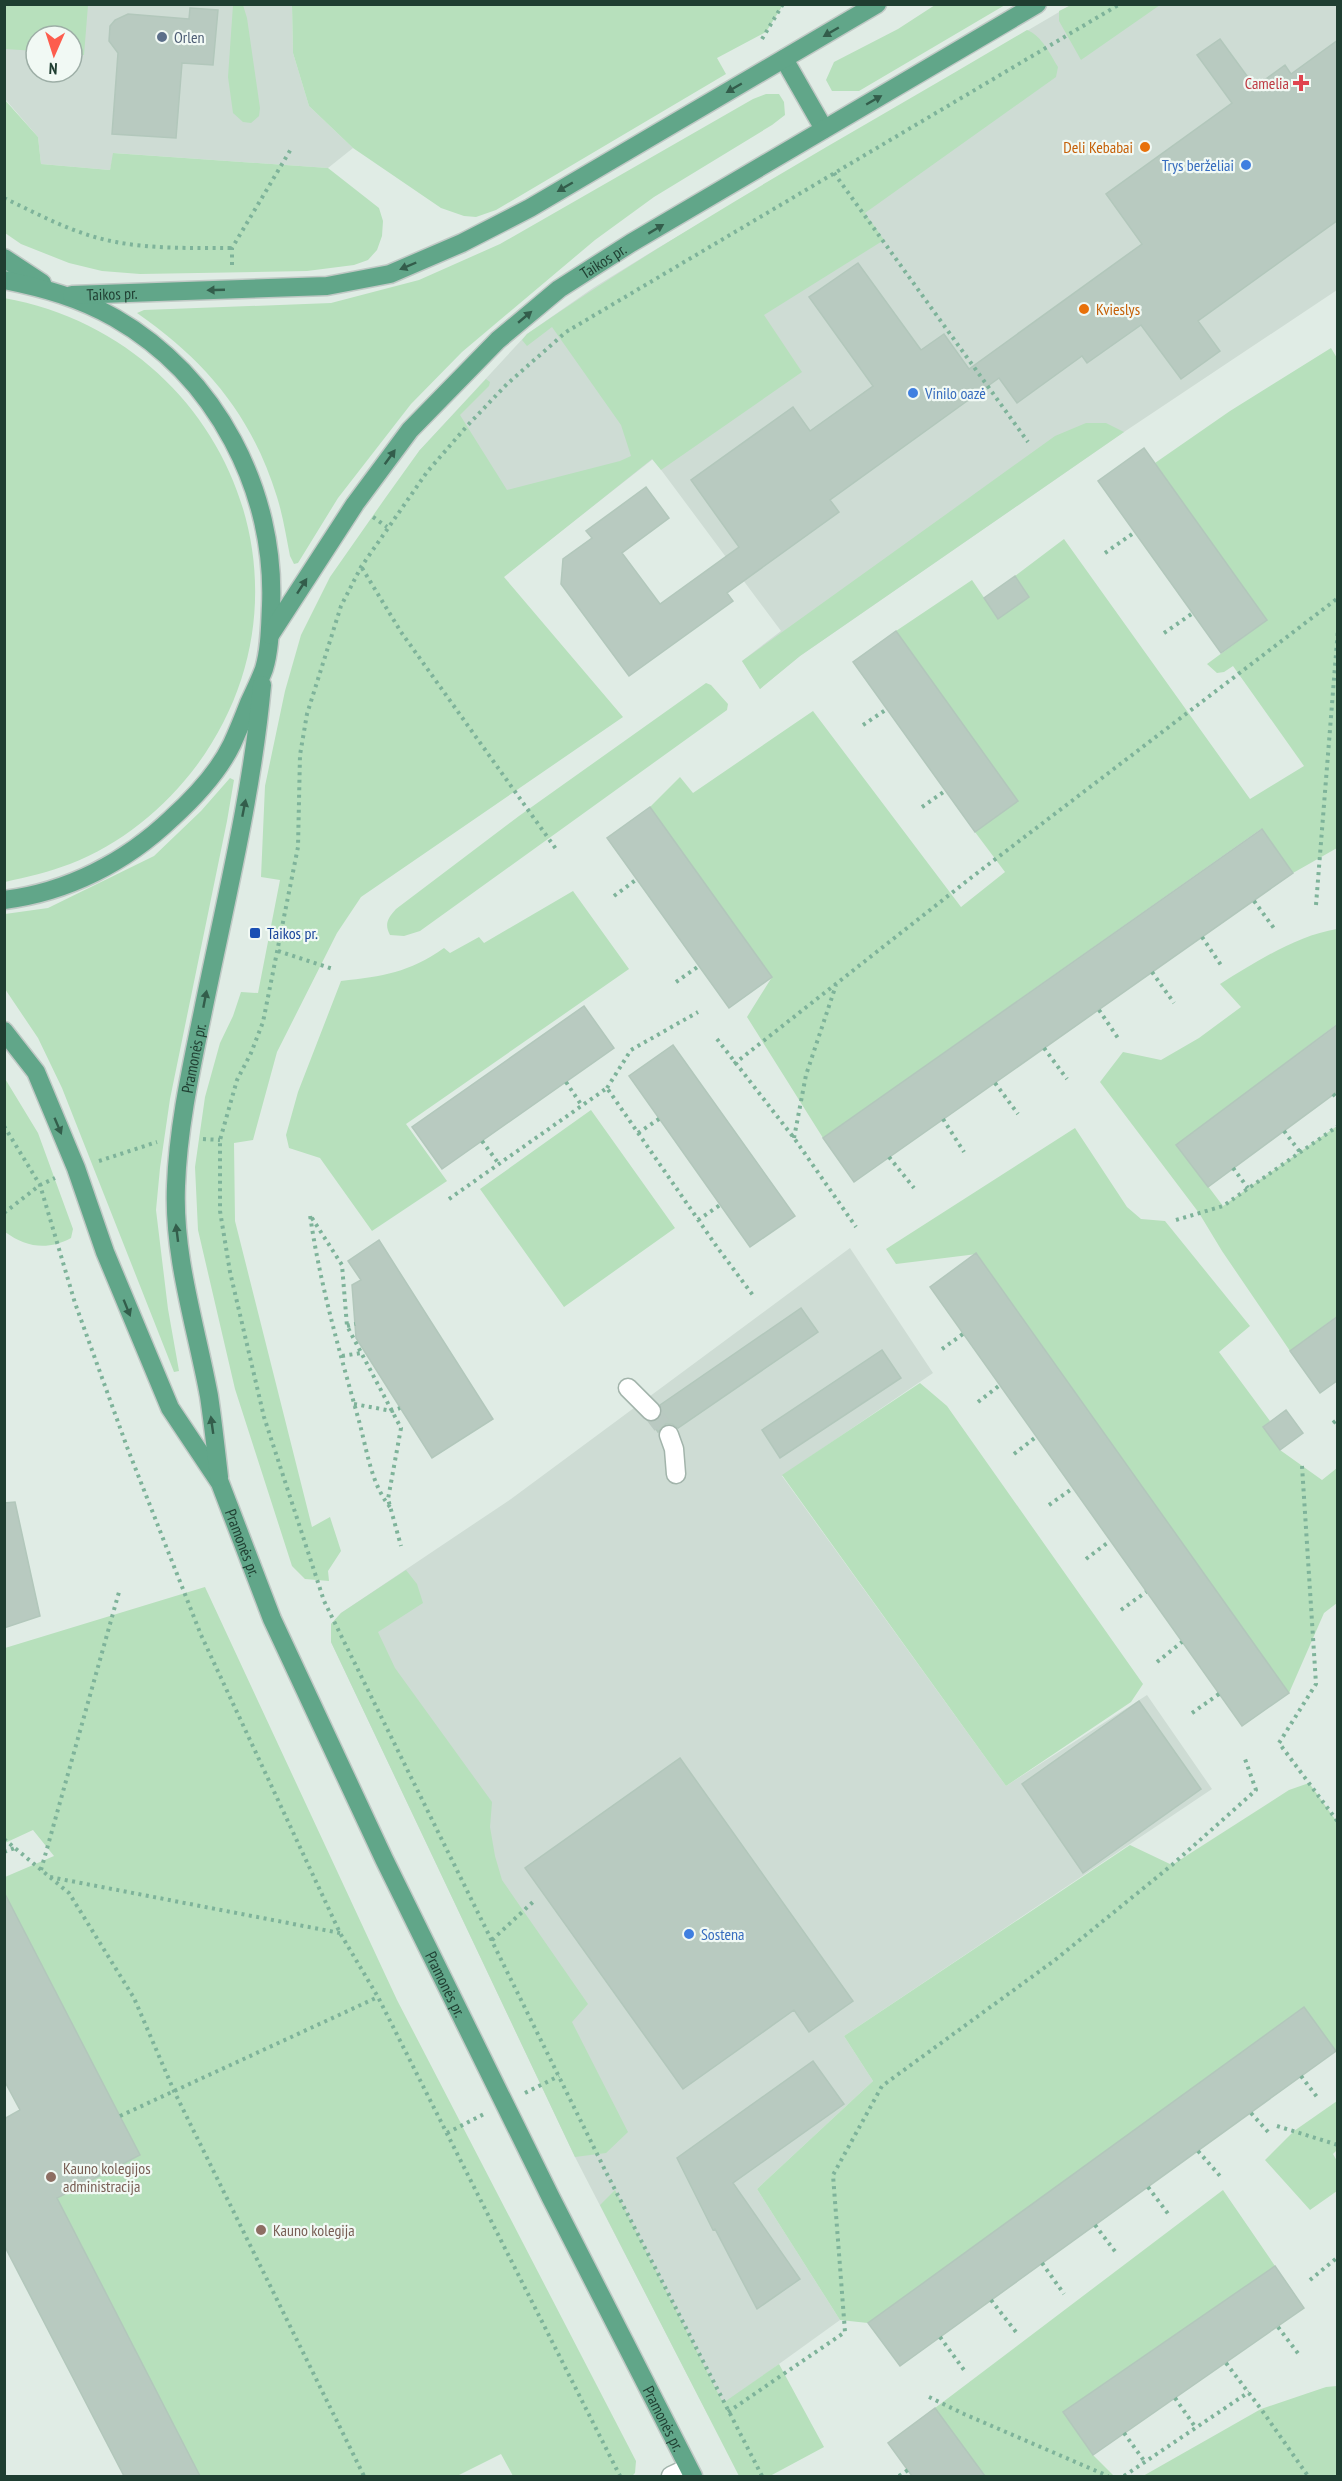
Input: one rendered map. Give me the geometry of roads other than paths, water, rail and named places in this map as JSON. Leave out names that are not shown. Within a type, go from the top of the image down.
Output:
[{"type":"main road","name":"Taikos pr.","points":[[59,292],[327,286],[390,274],[462,243],[531,208],[877,4]]},
{"type":"main road","name":"Taikos pr.","points":[[270,635],[355,504],[410,430],[498,340],[559,289],[1037,4]]},
{"type":"main road","points":[[784,59],[824,129]]},
{"type":"main road","points":[[4,258],[59,292],[116,318],[159,349],[197,387],[228,430],[252,479],[266,530],[272,583],[270,635],[264,669],[231,746],[194,798],[147,842],[93,875],[33,896],[4,900]]},
{"type":"main road","points":[[4,280],[59,292]]},
{"type":"main road","name":"Pramonės pr.","points":[[220,1483],[209,1396],[176,1231],[176,1186],[180,1137],[192,1063],[246,802],[257,738],[264,669]]},
{"type":"main road","name":"Pramonės pr.","points":[[4,1030],[36,1072],[76,1168],[105,1252],[170,1408],[220,1483],[272,1619],[384,1859],[551,2198],[691,2472]]},
{"type":"street","points":[[628,1388],[651,1411]]},
{"type":"street","points":[[669,1434],[674,1449],[676,1474]]},
{"type":"street","points":[[671,2476],[691,2472]]},
{"type":"tunnel","points":[[651,1411],[669,1435]]},
{"type":"place","name":"Orlen","points":[[162,37]]},
{"type":"place","name":"Camelia","points":[[1301,83]]},
{"type":"place","name":"Deli Kebabai","points":[[1145,147]]},
{"type":"place","name":"Trys berželiai","points":[[1246,165]]},
{"type":"place","name":"Kvieslys","points":[[1084,309]]},
{"type":"place","name":"Vinilo oazė","points":[[913,393]]},
{"type":"place","name":"Taikos pr.","points":[[255,933]]},
{"type":"place","name":"Sostena","points":[[689,1934]]},
{"type":"place","name":"Kauno kolegijos administracija","points":[[51,2177]]},
{"type":"place","name":"Kauno kolegija","points":[[261,2230]]}]
